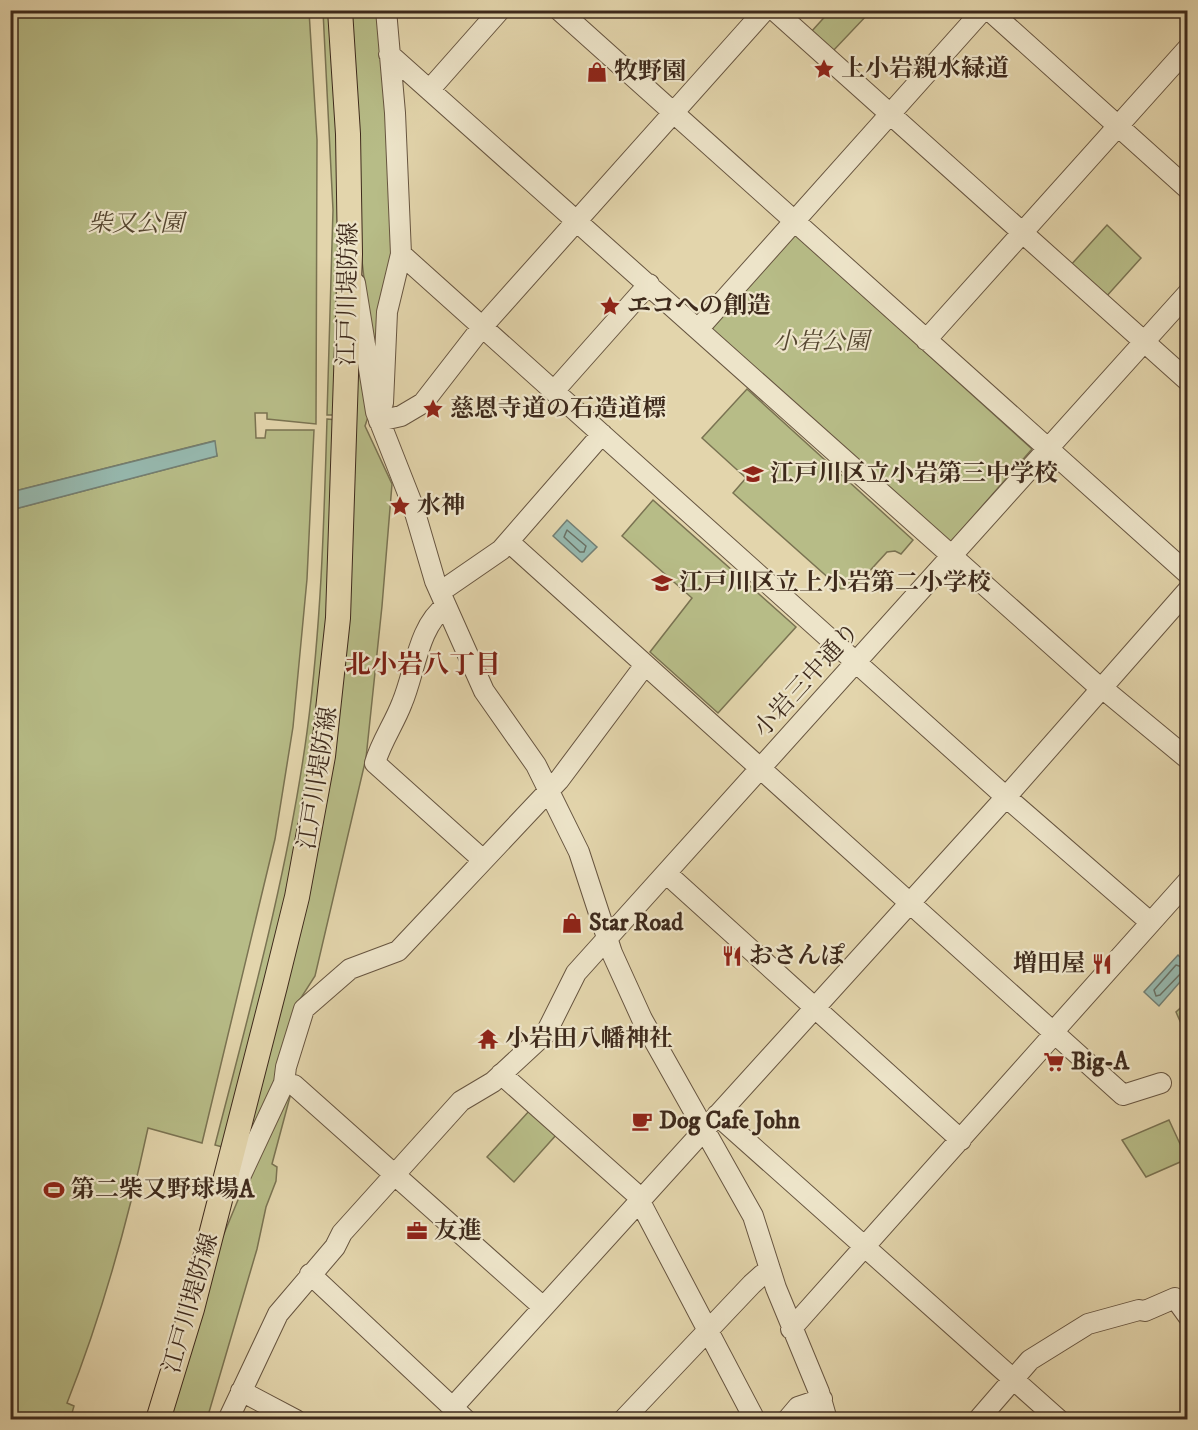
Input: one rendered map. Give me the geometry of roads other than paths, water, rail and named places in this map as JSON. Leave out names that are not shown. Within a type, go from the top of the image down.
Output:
[{"type":"main road","name":"江戸川堤防線","points":[[158,1419],[192,1309],[297,897],[323,756],[338,607],[350,254],[347,122],[340,10]]},
{"type":"street","points":[[379,418],[383,402],[387,312],[401,254],[386,10]]},
{"type":"street","points":[[430,88],[500,10]]},
{"type":"street","points":[[559,10],[1188,574]]},
{"type":"street","points":[[379,418],[401,416],[423,403],[482,327],[765,10]]},
{"type":"street","points":[[774,10],[1188,381]]},
{"type":"street","points":[[699,328],[982,10]]},
{"type":"street","points":[[989,10],[1188,189]]},
{"type":"street","points":[[926,340],[1188,48]]},
{"type":"street","points":[[389,54],[430,88],[1100,687],[1188,759]]},
{"type":"street","points":[[350,254],[379,418],[402,476],[443,599],[484,691],[536,765],[579,852],[608,938],[642,1019],[753,1216],[791,1329],[825,1409],[798,1407],[787,1419]]},
{"type":"street","points":[[401,254],[1006,797],[1150,922]]},
{"type":"street","points":[[554,391],[649,284]]},
{"type":"street","name":"小岩三中通り","points":[[228,1419],[278,1314],[335,1247],[342,1233],[461,1101],[501,1074],[546,1033],[576,973],[1188,293]]},
{"type":"street","points":[[483,860],[375,763],[402,705],[423,642],[443,599],[508,543],[602,434]]},
{"type":"street","points":[[508,543],[1125,1096],[1161,1083]]},
{"type":"street","points":[[310,1274],[460,1413],[543,1307],[1006,797],[1102,689],[1100,687],[1188,590]]},
{"type":"street","points":[[221,1194],[240,1178],[284,1083],[286,1067],[304,1009],[350,969],[398,951],[549,791],[645,664]]},
{"type":"street","points":[[667,874],[961,1140]]},
{"type":"street","points":[[791,1329],[961,1140],[1188,881]]},
{"type":"street","points":[[501,1074],[639,1200],[755,1419]]},
{"type":"street","points":[[284,1083],[294,1085],[543,1307]]},
{"type":"street","points":[[717,1115],[1059,1419]]},
{"type":"street","points":[[624,1419],[752,1284],[762,1275],[771,1272]]},
{"type":"street","points":[[978,1419],[1030,1360],[1088,1324],[1139,1310],[1145,1311],[1175,1298],[1188,1316]]},
{"type":"street","points":[[241,1391],[296,1419]]},
{"type":"water","points":[[215,441],[217,456],[11,510],[11,492]]},
{"type":"water","points":[[567,520],[597,547],[582,562],[553,536]]},
{"type":"water","points":[[1178,955],[1187,964],[1187,974],[1159,1006],[1144,992]]},
{"type":"place","name":"上小岩親水緑道","points":[[824,69]]},
{"type":"place","name":"牧野園","points":[[597,72]]},
{"type":"place","name":"エコへの創造","points":[[610,306]]},
{"type":"place","name":"慈恩寺道の石造道標","points":[[433,409]]},
{"type":"place","name":"江戸川区立小岩第三中学校","points":[[753,474]]},
{"type":"place","name":"水神","points":[[400,506]]},
{"type":"place","name":"江戸川区立上小岩第二小学校","points":[[662,583]]},
{"type":"place","name":"Star Road","points":[[572,923]]},
{"type":"place","name":"おさんぽ","points":[[732,956]]},
{"type":"place","name":"増田屋","points":[[1102,964]]},
{"type":"place","name":"小岩田八幡神社","points":[[488,1039]]},
{"type":"place","name":"Big-A","points":[[1054,1062]]},
{"type":"place","name":"Dog Cafe John","points":[[642,1121]]},
{"type":"place","name":"第二柴又野球場A","points":[[54,1190]]},
{"type":"place","name":"友進","points":[[417,1231]]},
{"type":"district","name":"北小岩八丁目","points":[[423,665]]},
{"type":"park label","name":"柴又公園","points":[[136,224]]},
{"type":"park label","name":"小岩公園","points":[[821,342]]}]
